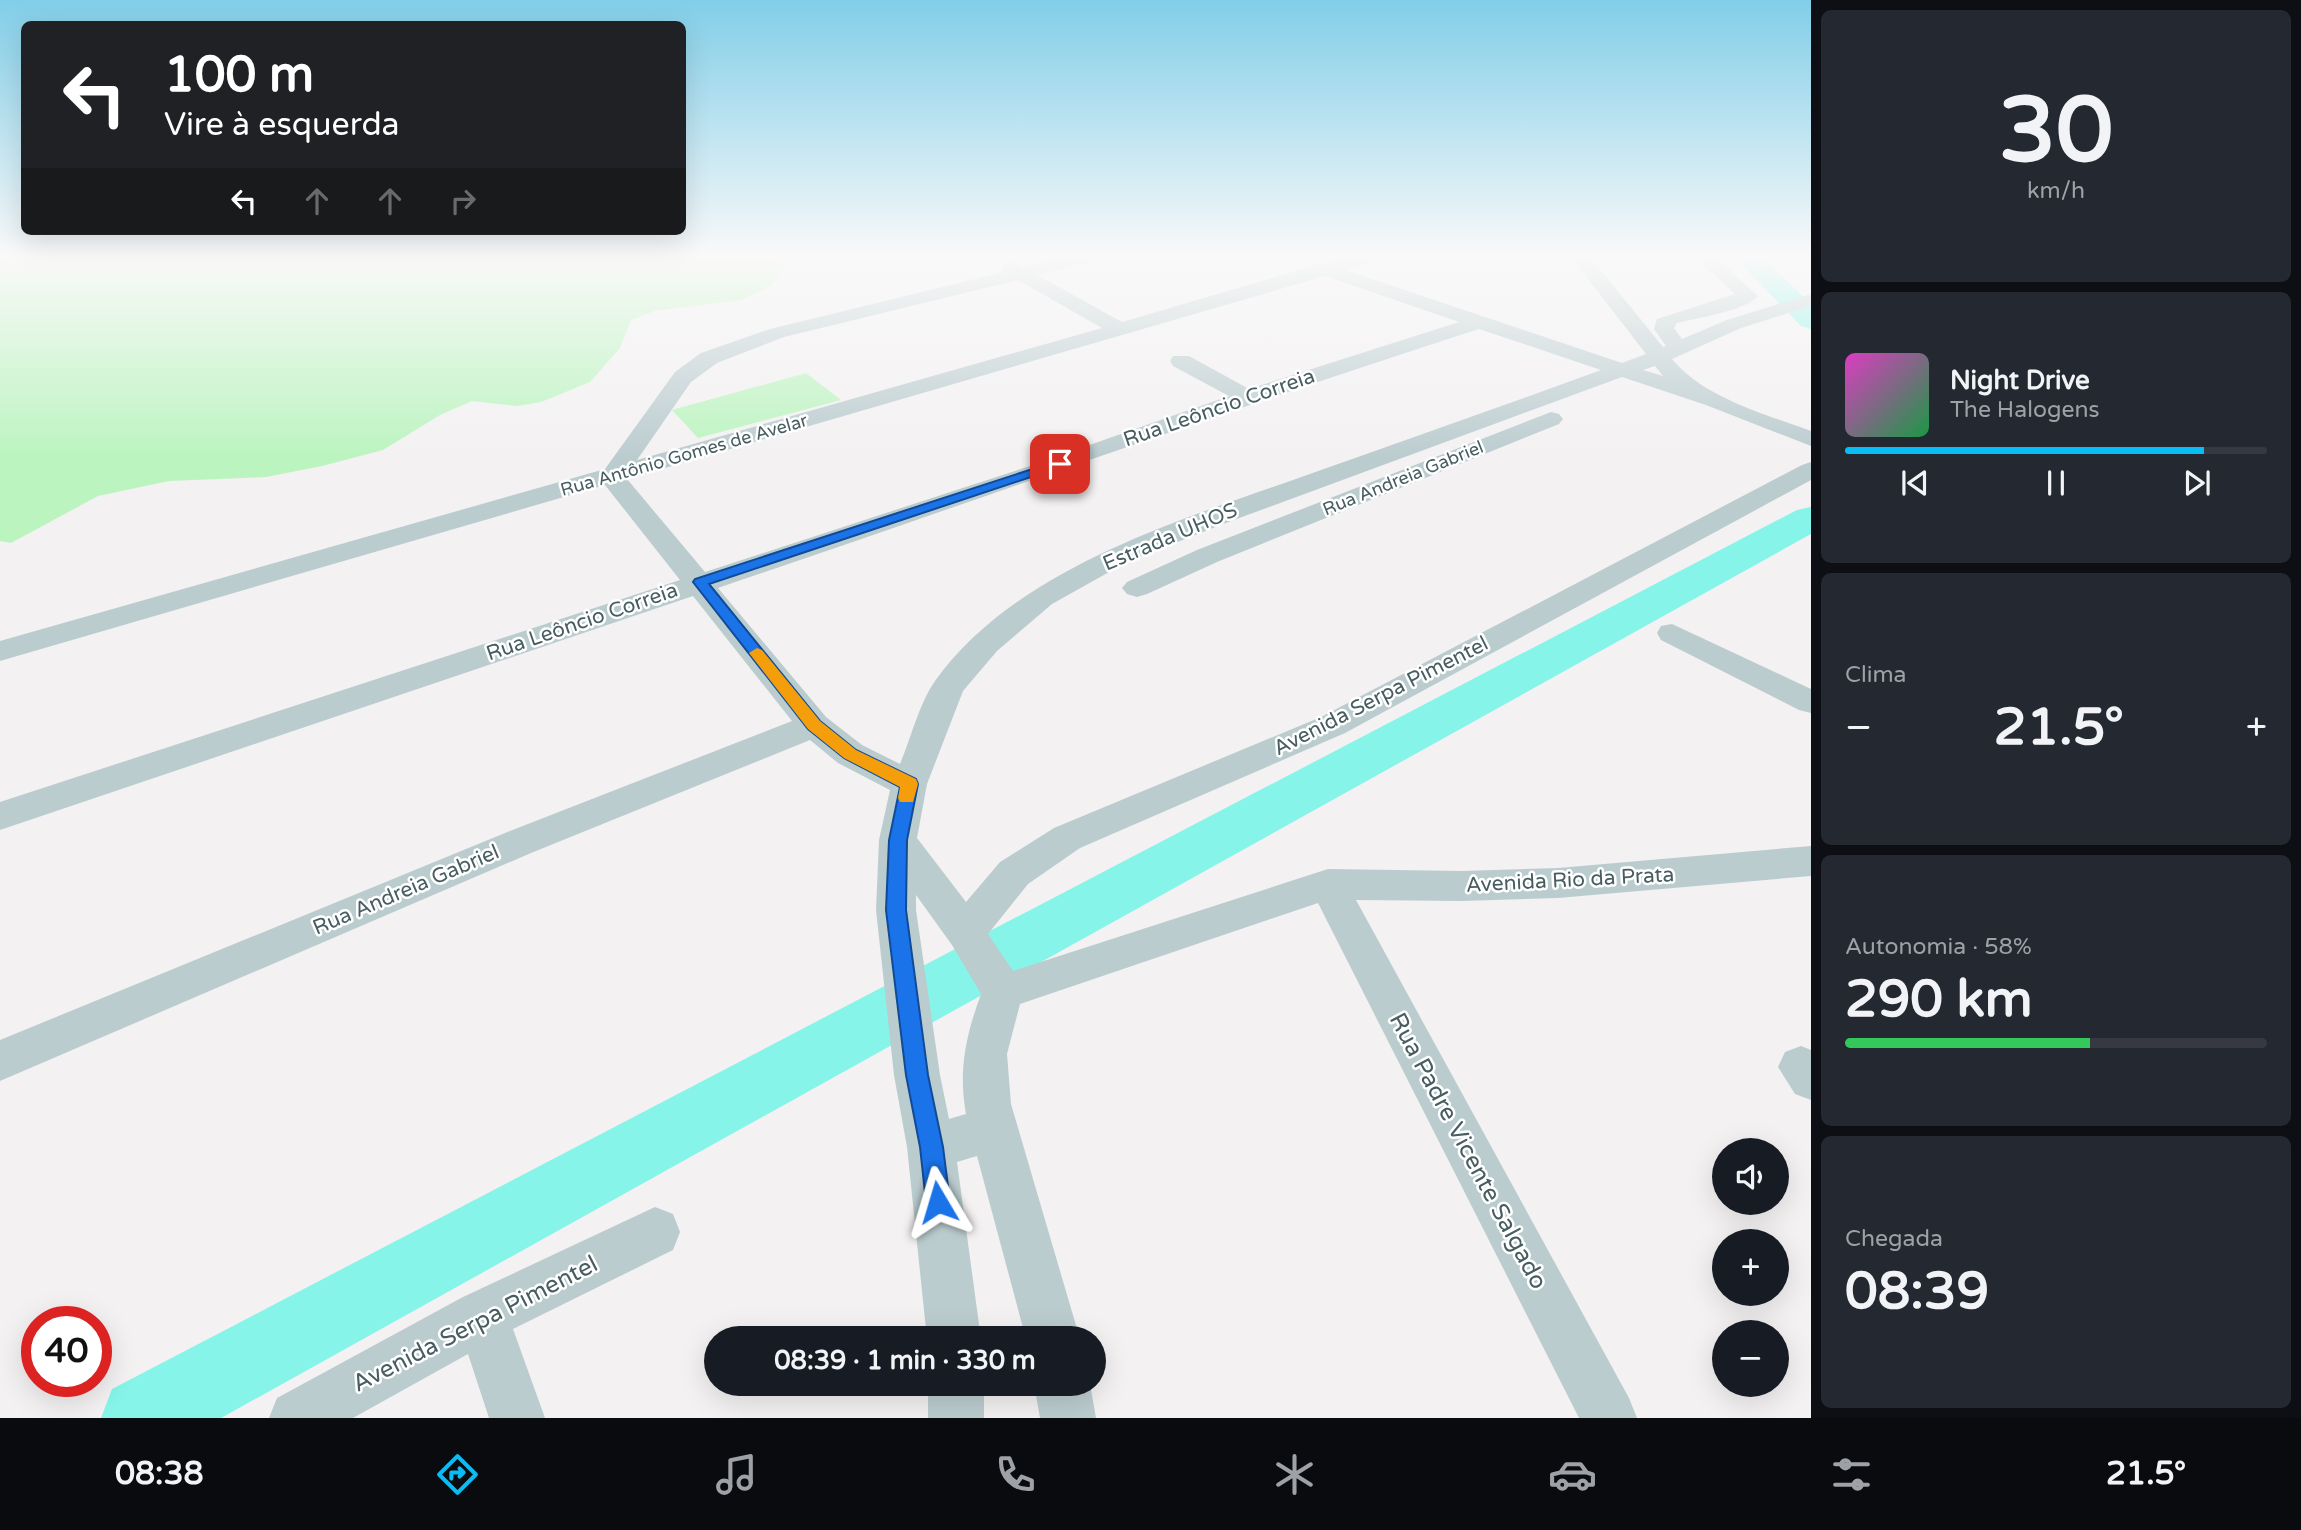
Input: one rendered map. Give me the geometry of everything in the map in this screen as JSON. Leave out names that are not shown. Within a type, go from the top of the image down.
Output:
[{"type":"street","points":[[814,324],[777,333],[709,358],[683,377],[612,477],[814,725],[850,754],[909,784]]},
{"type":"street","points":[[1110,324],[1119,329]]},
{"type":"street","name":"Rua Antônio Gomes de Avelar","points":[[0,651],[1136,324]]},
{"type":"street","name":"Rua Leôncio Correia","points":[[0,816],[1472,324]]},
{"type":"street","points":[[1491,324],[1623,369]]},
{"type":"street","points":[[1633,324],[1664,364],[1705,398],[1811,439]]},
{"type":"street","points":[[1664,324],[1664,364]]},
{"type":"street","name":"Estrada UHOS","points":[[952,1326],[931,1147],[915,1059],[896,910],[898,840],[909,784],[948,687],[986,645],[1042,598],[1117,556],[1213,518],[1623,369],[1664,364],[1745,324]]},
{"type":"street","points":[[1181,361],[1248,398]]},
{"type":"street","name":"Rua Andreia Gabriel","points":[[1137,588],[1664,364]]},
{"type":"street","name":"Avenida Serpa Pimentel","points":[[967,936],[994,895],[1014,873],[1067,838],[1333,725],[1811,470]]},
{"type":"street","points":[[1672,633],[1811,702]]},
{"type":"street","name":"Rua Andreia Gabriel","points":[[0,1061],[518,844],[814,725]]},
{"type":"street","points":[[898,840],[1000,987],[985,1055],[986,1091],[993,1129],[1050,1326]]},
{"type":"street","name":"Avenida Rio da Prata","points":[[1328,884],[1462,886],[1558,883],[1811,861]]},
{"type":"street","points":[[1000,987],[1328,884]]},
{"type":"street","name":"Rua Padre Vicente Salgado","points":[[1328,884],[1609,1418]]},
{"type":"street","points":[[931,1147],[993,1129]]},
{"type":"street","name":"Avenida Serpa Pimentel","points":[[297,1418],[482,1316],[655,1232]]},
{"type":"street","points":[[482,1316],[517,1418]]},
{"type":"street","points":[[956,1396],[956,1418]]},
{"type":"street","points":[[1064,1396],[1068,1418]]},
{"type":"green space","points":[[0,324],[629,324],[620,348],[590,382],[541,402],[517,406],[472,401],[440,415],[383,450],[322,466],[266,477],[169,481],[98,496],[11,543],[0,541]]},
{"type":"green space","points":[[806,373],[841,400],[698,438],[672,410]]},
{"type":"waterway","points":[[141,1418],[1811,518]]},
{"type":"slow traffic","points":[[757,653],[814,725],[850,754],[909,784],[906,798]]},
{"type":"route","points":[[938,1202],[917,1075],[896,910],[898,840],[909,784],[850,754],[814,725],[700,582],[1060,464]]}]
